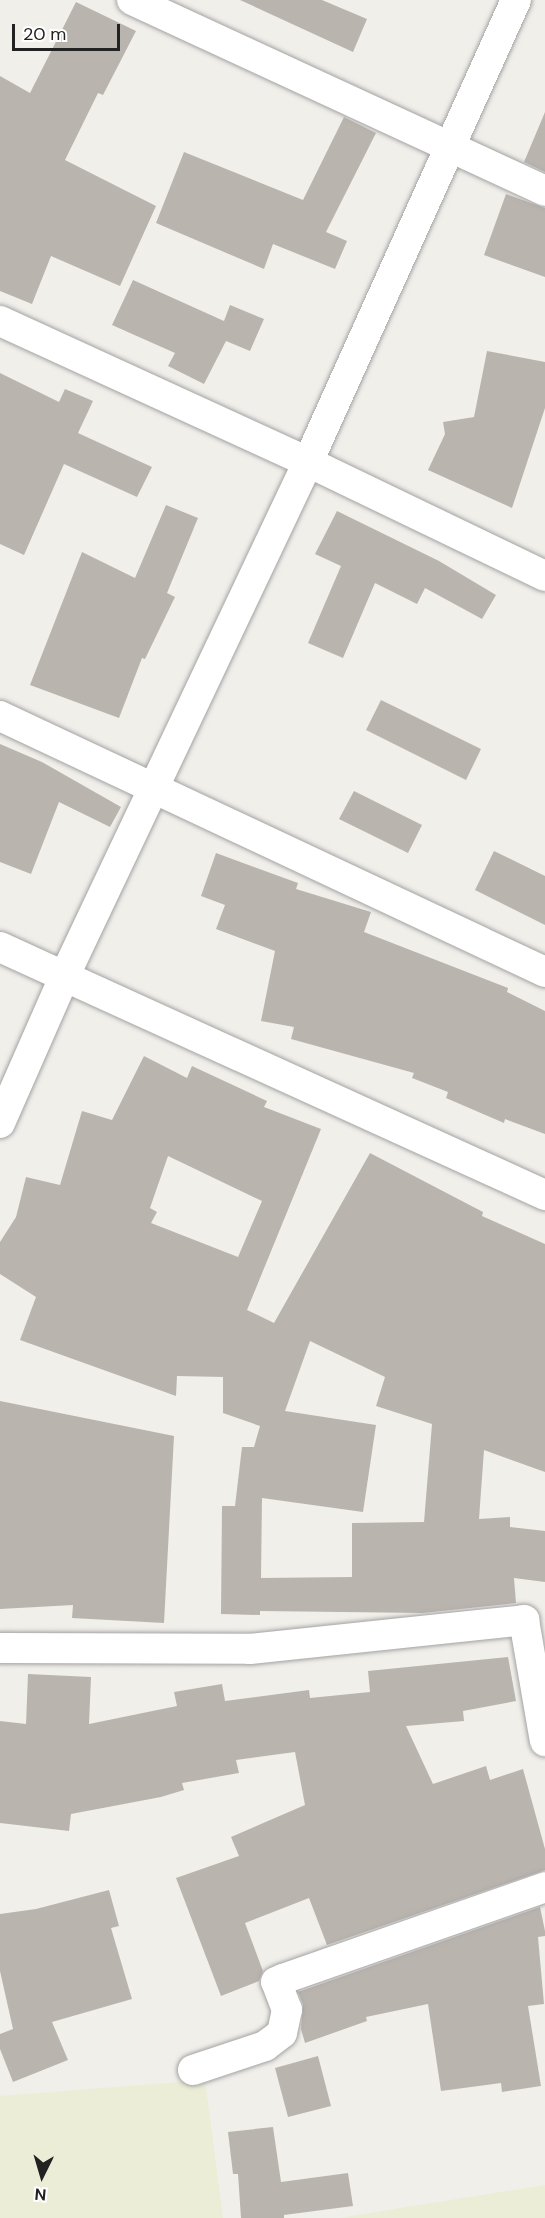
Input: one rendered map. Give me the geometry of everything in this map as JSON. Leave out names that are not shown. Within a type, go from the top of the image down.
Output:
[{"type":"street","points":[[132,0],[545,191]]},
{"type":"street","points":[[0,1123],[65,975],[308,462],[516,0]]},
{"type":"street","points":[[0,321],[308,462],[545,576]]},
{"type":"street","points":[[0,716],[154,786],[545,972]]},
{"type":"street","points":[[0,947],[545,1195]]},
{"type":"street","points":[[0,1648],[250,1649],[524,1620],[545,1741]]},
{"type":"street","points":[[193,2070],[265,2046],[282,2033],[287,2010],[276,1982],[545,1887]]},
{"type":"green space","points":[[205,2080],[223,2218],[0,2218],[0,2096]]},
{"type":"green space","points":[[545,2185],[545,2218],[338,2218]]},
{"type":"building","points":[[240,0],[322,0],[367,19],[353,52]]},
{"type":"building","points":[[76,2],[136,31],[103,95],[98,93],[65,160],[156,206],[120,286],[51,256],[32,304],[0,291],[0,76],[30,93]]},
{"type":"building","points":[[545,112],[545,172],[524,162]]},
{"type":"building","points":[[344,117],[376,133],[326,232],[347,241],[335,269],[273,244],[264,269],[156,223],[184,152],[303,200]]},
{"type":"building","points":[[506,194],[545,208],[545,277],[484,255]]},
{"type":"building","points":[[133,280],[224,321],[230,305],[264,319],[250,351],[226,341],[204,384],[168,366],[175,353],[112,325]]},
{"type":"building","points":[[487,351],[545,362],[545,408],[512,508],[428,470],[445,434],[443,422],[474,417]]},
{"type":"building","points":[[0,373],[59,402],[65,389],[93,401],[78,433],[152,467],[137,497],[64,464],[24,555],[0,544]]},
{"type":"building","points":[[166,505],[198,518],[167,593],[175,597],[145,659],[142,658],[119,718],[30,685],[82,552],[135,578]]},
{"type":"building","points":[[337,511],[439,561],[496,595],[482,619],[425,588],[417,604],[375,583],[343,658],[308,643],[341,566],[315,554]]},
{"type":"building","points":[[381,700],[481,749],[466,780],[366,730]]},
{"type":"building","points":[[0,744],[42,762],[121,807],[110,827],[59,802],[31,874],[0,862]]},
{"type":"building","points":[[354,791],[422,825],[408,853],[339,819]]},
{"type":"building","points":[[494,851],[545,876],[545,925],[475,890]]},
{"type":"building","points":[[216,853],[298,883],[296,889],[371,912],[364,932],[508,988],[507,992],[545,1011],[545,1134],[505,1119],[504,1123],[446,1098],[448,1092],[412,1078],[414,1073],[291,1039],[294,1027],[261,1021],[275,951],[216,929],[225,905],[201,896]]},
{"type":"building","points":[[144,1056],[187,1078],[192,1066],[267,1101],[264,1107],[321,1129],[247,1310],[274,1323],[370,1153],[483,1212],[482,1216],[545,1244],[545,1472],[484,1450],[479,1519],[510,1517],[510,1527],[545,1531],[545,1582],[514,1578],[516,1603],[423,1613],[260,1611],[260,1615],[221,1614],[222,1506],[235,1506],[242,1447],[254,1447],[260,1426],[223,1413],[223,1377],[177,1376],[176,1396],[20,1340],[36,1297],[0,1274],[0,1242],[16,1217],[26,1177],[60,1185],[82,1111],[112,1120]],"holes":[[[168,1156],[262,1201],[238,1257],[151,1223],[157,1212],[150,1208]],[[310,1341],[385,1377],[376,1406],[432,1424],[424,1522],[352,1523],[352,1577],[261,1578],[262,1498],[363,1512],[376,1425],[285,1411]]]},
{"type":"building","points":[[0,1401],[174,1436],[164,1623],[72,1618],[73,1605],[0,1609]]},
{"type":"building","points":[[508,1657],[516,1701],[463,1711],[464,1721],[406,1726],[433,1784],[486,1766],[490,1780],[523,1769],[545,1849],[545,1870],[327,1945],[309,1898],[245,1923],[263,1971],[259,1981],[221,1996],[176,1878],[239,1856],[231,1837],[305,1805],[295,1752],[236,1760],[239,1773],[182,1783],[184,1790],[161,1797],[71,1814],[69,1831],[0,1823],[0,1721],[26,1724],[28,1674],[91,1677],[89,1724],[177,1706],[174,1692],[222,1684],[225,1701],[309,1690],[310,1698],[370,1692],[368,1671]]},
{"type":"building","points":[[109,1890],[119,1926],[111,1928],[132,1999],[52,2022],[68,2060],[13,2082],[0,2049],[0,2034],[13,2029],[0,1971],[0,1914],[36,1909]]},
{"type":"building","points":[[540,1907],[545,1931],[545,1936],[538,1937],[544,2004],[528,2006],[541,2086],[502,2092],[501,2083],[441,2091],[428,2004],[366,2017],[367,2021],[305,2043],[301,2029],[303,2004],[298,1992]]},
{"type":"building","points":[[318,2056],[331,2106],[288,2117],[275,2068]]},
{"type":"building","points":[[273,2127],[281,2182],[348,2173],[353,2206],[284,2215],[284,2218],[241,2218],[238,2174],[233,2174],[228,2132]]}]
